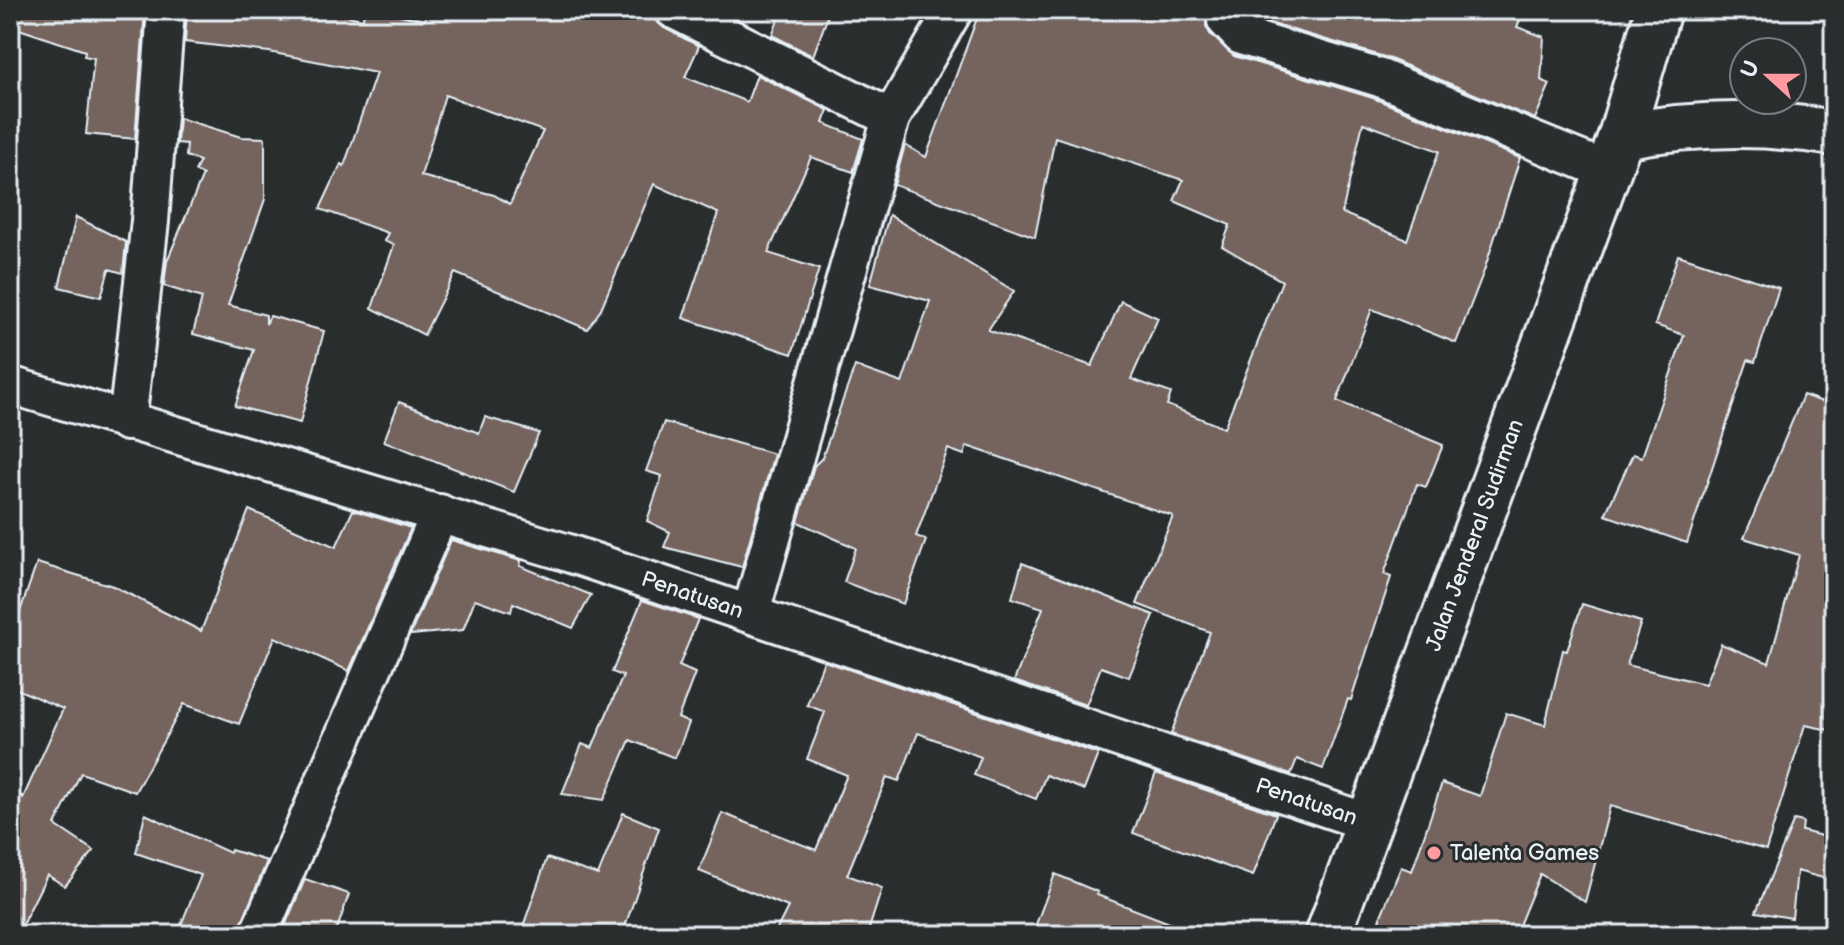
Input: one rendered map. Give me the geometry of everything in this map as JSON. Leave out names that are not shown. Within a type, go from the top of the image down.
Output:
[{"type":"main road","name":"Jalan Jenderal Sudirman","points":[[1328,935],[1615,154],[1654,25]]},
{"type":"main road","points":[[1615,154],[1679,126],[1785,125],[1834,133]]},
{"type":"street","points":[[127,422],[150,221],[166,10]]},
{"type":"street","points":[[674,10],[891,118]]},
{"type":"street","points":[[751,612],[891,118],[954,10]]},
{"type":"street","points":[[1227,10],[1226,20],[1241,36],[1615,154]]},
{"type":"street","points":[[1654,25],[1680,10]]},
{"type":"street","name":"Penatusan","points":[[10,385],[440,513],[751,612],[1370,823]]},
{"type":"street","points":[[258,935],[440,513]]},
{"type":"building","points":[[10,10],[145,10],[135,139],[86,134],[94,58],[84,56],[85,51],[10,26]]},
{"type":"building","points":[[187,10],[316,10],[363,19],[364,10],[373,10],[425,20],[427,10],[653,10],[656,21],[664,28],[699,46],[685,77],[747,102],[757,75],[828,110],[823,123],[863,139],[853,172],[811,157],[768,253],[819,269],[792,354],[683,318],[718,213],[654,184],[600,311],[587,329],[455,273],[424,335],[372,308],[394,245],[384,241],[388,233],[320,209],[341,164],[344,166],[376,73],[269,52],[185,42]],"holes":[[[445,95],[543,131],[510,204],[494,195],[421,176]]]},
{"type":"building","points":[[782,10],[830,10],[813,56],[772,35]]},
{"type":"building","points":[[980,10],[1206,10],[1206,26],[1210,34],[1234,56],[1373,98],[1520,158],[1484,271],[1456,343],[1372,309],[1337,401],[1443,445],[1426,487],[1417,484],[1384,574],[1391,577],[1351,700],[1348,699],[1323,769],[1297,759],[1291,774],[1171,734],[1210,632],[1137,604],[1173,516],[967,446],[964,455],[948,449],[916,536],[926,540],[903,604],[844,582],[856,548],[798,522],[814,466],[822,458],[855,366],[902,383],[930,301],[870,285],[889,215],[1014,291],[988,330],[1092,366],[1121,301],[1158,318],[1131,379],[1171,393],[1167,405],[1224,428],[1282,281],[1222,246],[1230,225],[1174,201],[1183,180],[1055,137],[1035,237],[894,185],[905,145],[926,157]],"holes":[[[1363,123],[1439,151],[1407,240],[1342,213]]]},
{"type":"building","points":[[1248,10],[1524,10],[1517,27],[1544,37],[1541,80],[1550,84],[1535,119],[1388,58],[1252,18]]},
{"type":"building","points":[[179,118],[241,137],[265,138],[265,199],[228,305],[266,315],[266,324],[270,316],[324,331],[300,423],[235,406],[254,350],[193,334],[202,298],[164,286],[167,261],[203,175],[195,171],[200,161],[186,156],[187,144],[177,143]]},
{"type":"building","points":[[76,217],[126,242],[123,273],[109,269],[101,297],[59,287]]},
{"type":"building","points":[[1678,255],[1779,288],[1755,362],[1748,360],[1687,543],[1605,515],[1633,454],[1642,457],[1684,335],[1655,325]]},
{"type":"building","points":[[1803,395],[1834,406],[1834,570],[1824,607],[1834,609],[1834,731],[1805,725],[1766,850],[1610,806],[1585,902],[1540,874],[1515,935],[1373,935],[1401,867],[1412,871],[1442,783],[1480,796],[1506,713],[1545,725],[1563,650],[1567,651],[1582,604],[1641,622],[1627,665],[1705,684],[1721,644],[1769,663],[1799,555],[1744,538]]},
{"type":"building","points":[[399,402],[479,433],[485,417],[539,433],[514,492],[384,441]]},
{"type":"building","points":[[664,422],[774,454],[742,567],[664,547],[670,532],[647,521],[662,476],[646,471]]},
{"type":"building","points":[[249,510],[336,547],[353,510],[411,528],[349,671],[275,637],[239,724],[184,704],[135,792],[81,773],[55,825],[94,851],[65,886],[47,875],[17,935],[10,935],[10,785],[23,798],[63,709],[10,686],[10,640],[37,563],[113,586],[201,631]]},
{"type":"building","points":[[451,540],[521,561],[520,566],[591,595],[573,628],[513,603],[511,612],[475,599],[463,630],[410,635]]},
{"type":"building","points":[[1022,563],[1154,615],[1129,677],[1101,667],[1086,705],[1014,681],[1043,608],[1012,598]]},
{"type":"building","points":[[642,600],[698,619],[679,666],[695,673],[678,718],[689,723],[675,758],[630,740],[604,800],[562,794],[582,744],[592,748],[623,676],[612,672]]},
{"type":"building","points":[[824,661],[1098,754],[1084,790],[1046,775],[1036,799],[974,775],[981,757],[918,733],[899,781],[887,777],[847,875],[882,888],[867,935],[774,935],[788,907],[699,871],[722,813],[816,850],[847,775],[807,759],[825,712],[807,705]]},
{"type":"building","points":[[1156,773],[1276,814],[1253,876],[1133,833]]},
{"type":"building","points":[[623,813],[659,828],[622,935],[520,935],[547,858],[598,875]]},
{"type":"building","points":[[145,814],[230,853],[231,850],[267,861],[237,935],[177,935],[201,875],[136,853]]},
{"type":"building","points":[[1794,820],[1803,822],[1802,831],[1834,839],[1834,881],[1797,871],[1792,918],[1756,912]]},
{"type":"building","points":[[1055,874],[1098,892],[1097,895],[1193,932],[1192,935],[1032,935]]},
{"type":"building","points":[[305,879],[349,894],[335,935],[281,935]]},
{"type":"place","name":"Talenta Games","points":[[1434,853]]}]
